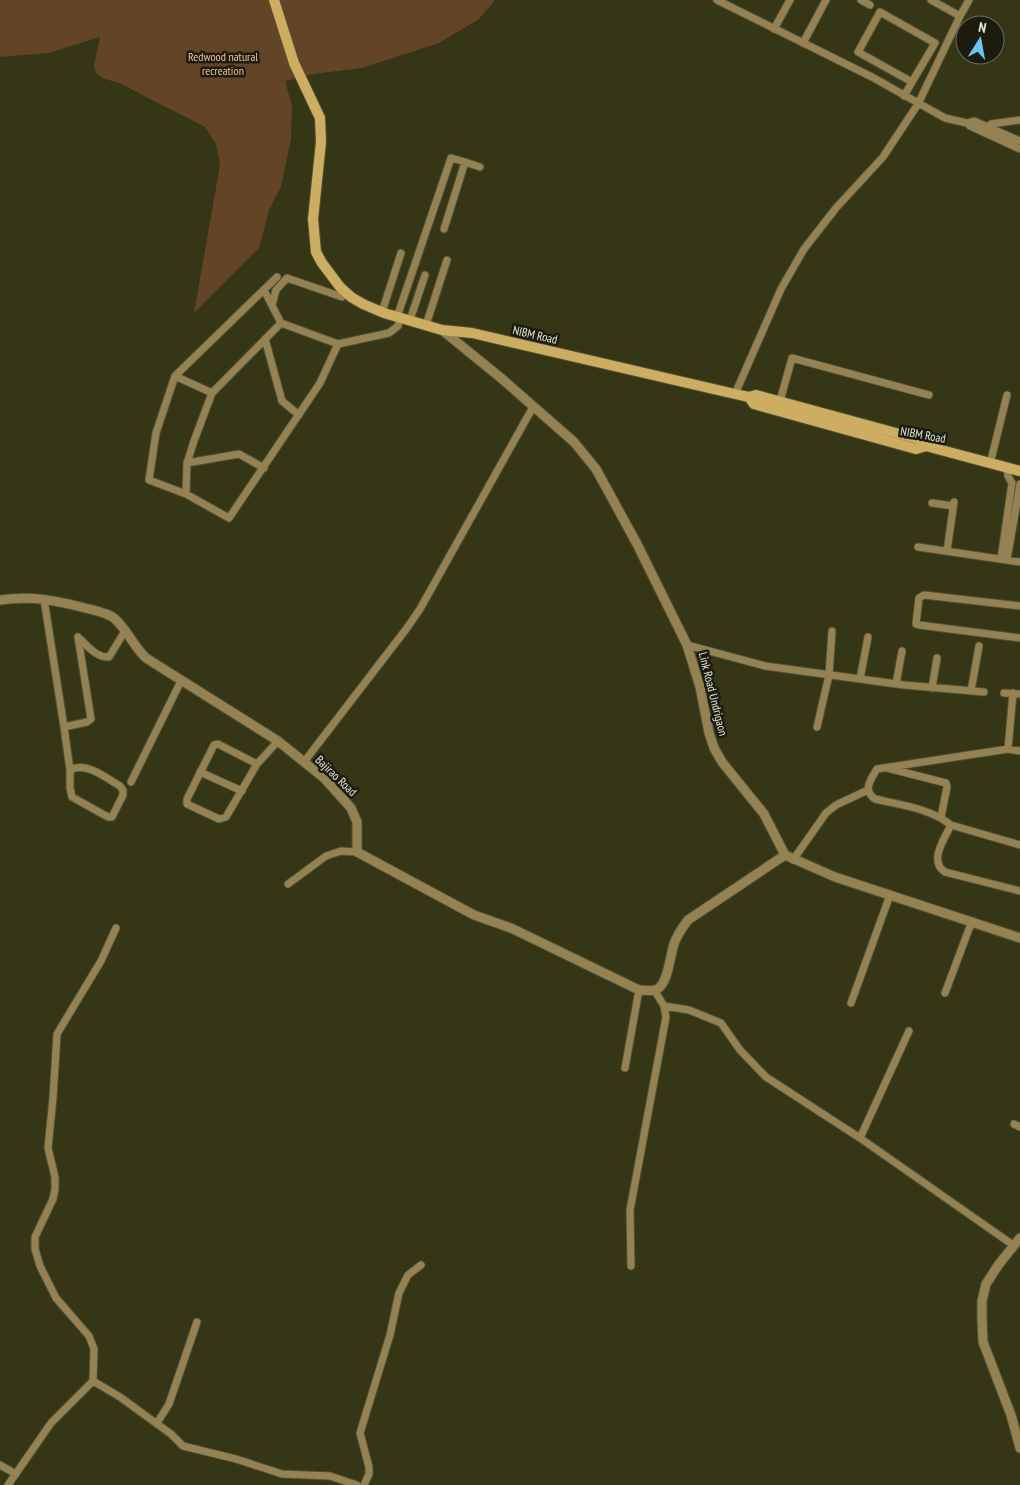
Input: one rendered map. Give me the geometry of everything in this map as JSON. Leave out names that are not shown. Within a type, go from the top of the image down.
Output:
[{"type":"main road","name":"NIBM Road","points":[[274,0],[294,63],[320,118],[321,142],[313,219],[316,252],[340,287],[351,297],[382,312],[442,330],[472,333],[749,397],[754,404],[916,449],[926,446],[1020,472]]},
{"type":"main road","points":[[749,397],[756,395],[918,440],[926,446]]},
{"type":"street","points":[[717,0],[872,77],[945,118],[984,128],[1020,141]]},
{"type":"street","points":[[774,29],[790,0]]},
{"type":"street","points":[[803,43],[826,0]]},
{"type":"street","points":[[861,0],[870,5]]},
{"type":"street","points":[[931,0],[958,15]]},
{"type":"street","points":[[961,15],[969,0]]},
{"type":"street","points":[[904,96],[935,43],[880,12],[858,52],[912,82]]},
{"type":"street","points":[[735,394],[781,288],[804,249],[836,208],[883,157],[918,104],[955,26]]},
{"type":"street","points":[[984,128],[991,124],[1020,120]]},
{"type":"street","points":[[984,128],[1020,149]]},
{"type":"street","points":[[403,318],[451,158],[480,167]]},
{"type":"street","points":[[444,229],[465,162]]},
{"type":"street","points":[[382,312],[401,253]]},
{"type":"street","points":[[426,325],[448,260]]},
{"type":"street","points":[[264,290],[281,323],[338,344],[389,333],[398,326],[425,275]]},
{"type":"street","points":[[277,277],[175,376],[156,433],[148,480],[186,494],[229,518],[320,383],[338,344]]},
{"type":"street","points":[[272,305],[276,290],[287,278],[342,297]]},
{"type":"street","points":[[186,494],[187,463],[212,393],[281,323]]},
{"type":"street","name":"Link Road Undrigaon","points":[[442,330],[484,363],[574,442],[596,470],[637,544],[688,645],[714,748],[727,768],[764,814],[785,855]]},
{"type":"street","points":[[265,339],[282,401],[299,415]]},
{"type":"street","points":[[780,402],[792,358],[929,395]]},
{"type":"street","points":[[175,376],[212,393]]},
{"type":"street","points":[[990,464],[1007,395]]},
{"type":"street","points":[[304,762],[416,615],[533,407]]},
{"type":"street","points":[[187,463],[239,454],[264,468]]},
{"type":"street","points":[[1007,468],[1008,476],[1012,483],[1011,519]]},
{"type":"street","points":[[1004,559],[1020,484]]},
{"type":"street","points":[[932,503],[954,504],[946,551]]},
{"type":"street","points":[[918,547],[1020,562]]},
{"type":"street","points":[[1020,606],[924,595],[919,598],[916,620],[916,624],[919,625],[1020,638]]},
{"type":"street","name":"Bajirao Road","points":[[0,600],[13,598],[44,599],[101,612],[113,618],[125,631],[137,650],[146,658],[278,741],[324,778],[351,808],[357,822],[357,852]]},
{"type":"street","points":[[44,599],[64,727],[72,797],[108,817],[112,817],[123,795],[123,790],[120,786],[84,766],[70,770]]},
{"type":"street","points":[[64,727],[87,722],[91,719],[78,637],[99,656],[104,657],[109,656],[125,631]]},
{"type":"street","points":[[817,727],[828,675],[832,631]]},
{"type":"street","points":[[860,679],[868,638]]},
{"type":"street","points":[[688,645],[765,666],[896,684],[984,692]]},
{"type":"street","points":[[971,692],[979,646]]},
{"type":"street","points":[[896,684],[902,651]]},
{"type":"street","points":[[932,688],[937,658]]},
{"type":"street","points":[[131,782],[181,681]]},
{"type":"street","points":[[1004,694],[1017,694],[1008,749]]},
{"type":"street","points":[[257,764],[216,744],[187,799],[188,806],[221,819],[226,817],[257,764],[278,741]]},
{"type":"street","points":[[1020,751],[1008,749],[884,767],[877,769],[869,781],[868,790],[870,796],[875,799],[916,808],[940,817],[951,824],[1020,844]]},
{"type":"street","points":[[884,767],[946,783],[947,787],[940,817]]},
{"type":"street","points":[[200,772],[242,792]]},
{"type":"street","points":[[793,860],[826,813],[836,805],[868,790]]},
{"type":"street","points":[[951,824],[938,852],[937,862],[940,868],[945,872],[1020,892]]},
{"type":"street","points":[[288,884],[326,856],[341,851],[357,852],[474,915],[511,928],[639,990],[655,990],[660,988],[664,982],[673,946],[679,932],[688,920],[785,855],[835,877],[1020,938]]},
{"type":"street","points":[[852,1003],[890,894]]},
{"type":"street","points":[[945,993],[972,922]]},
{"type":"street","points":[[8,1485],[52,1423],[93,1381],[94,1349],[89,1336],[56,1298],[40,1266],[35,1249],[35,1237],[53,1199],[55,1189],[55,1176],[48,1148],[57,1034],[101,961],[116,928]]},
{"type":"street","points":[[625,1068],[639,990]]},
{"type":"street","points":[[631,1266],[630,1210],[666,1017],[664,1006],[655,990]]},
{"type":"street","points":[[664,1006],[689,1010],[721,1023],[740,1050],[766,1077],[860,1138],[1013,1245]]},
{"type":"street","points":[[860,1138],[909,1031]]},
{"type":"street","points":[[1020,1238],[986,1284],[982,1301],[983,1342],[1011,1415],[1020,1448]]},
{"type":"street","points":[[364,1485],[369,1474],[369,1467],[360,1433],[390,1335],[399,1293],[408,1275],[421,1264]]},
{"type":"street","points":[[156,1423],[169,1404],[197,1322]]},
{"type":"street","points":[[93,1381],[120,1397],[156,1423],[183,1446],[236,1459],[282,1474],[330,1476],[357,1485]]},
{"type":"street","points":[[0,1465],[16,1474]]},
{"type":"green space","name":"Redwood natural recreation","points":[[0,0],[495,0],[479,19],[439,43],[362,68],[313,74],[285,81],[292,106],[291,139],[281,187],[269,210],[259,248],[194,313],[220,165],[216,144],[205,127],[119,83],[102,78],[96,73],[94,66],[100,37],[48,53],[0,57]]}]
